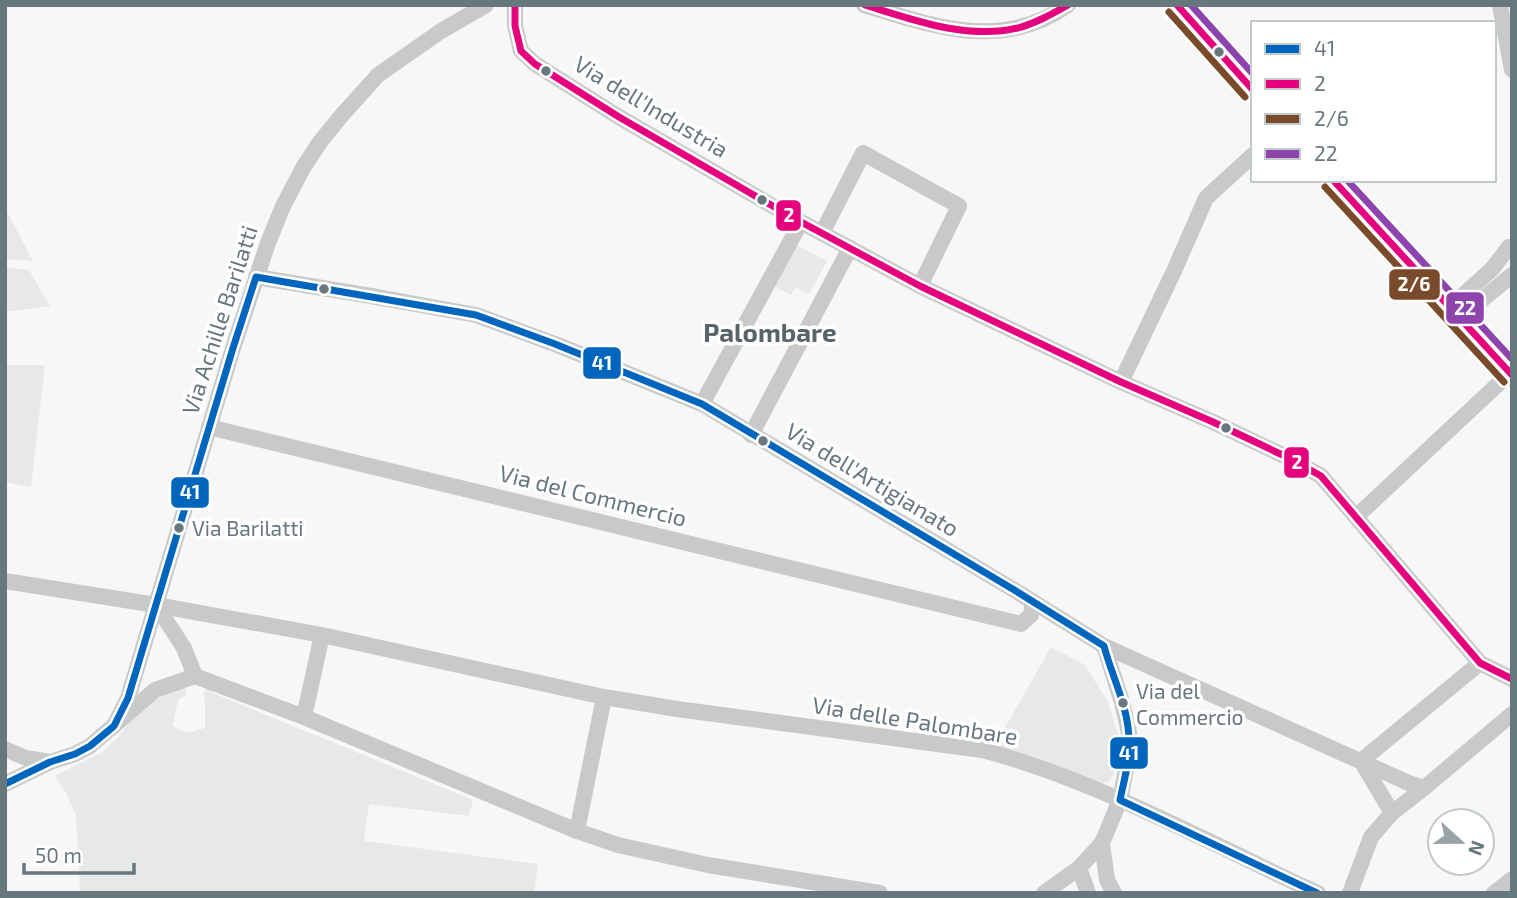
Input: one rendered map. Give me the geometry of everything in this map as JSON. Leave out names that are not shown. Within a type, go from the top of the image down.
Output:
[{"type":"main road","points":[[1177,5],[1251,88]]},
{"type":"main road","points":[[1335,182],[1511,374]]},
{"type":"street","name":"Via Achille Barilatti","points":[[114,726],[128,698],[233,348],[283,206],[303,168],[342,115],[378,75],[441,30],[486,5]]},
{"type":"street","name":"Via dell'Industria","points":[[514,5],[515,26],[521,51],[535,64],[619,117],[801,222],[920,286],[1121,382],[1224,427],[1321,476],[1480,663]]},
{"type":"street","points":[[864,5],[956,31],[978,32],[1000,31],[1034,23],[1068,5]]},
{"type":"street","points":[[1500,5],[1512,70]]},
{"type":"street","points":[[822,233],[863,153],[959,206],[920,286]]},
{"type":"street","points":[[1121,382],[1206,198],[1251,157]]},
{"type":"street","points":[[702,404],[801,222]]},
{"type":"street","points":[[1455,313],[1511,244]]},
{"type":"street","points":[[751,435],[850,248]]},
{"type":"street","points":[[1455,313],[1512,275]]},
{"type":"street","name":"Via dell'Artigianato","points":[[256,277],[476,315],[702,404],[1104,646],[1424,788]]},
{"type":"street","points":[[1357,516],[1511,374]]},
{"type":"street","name":"Via del Commercio","points":[[209,427],[1021,624],[1031,615],[1033,601]]},
{"type":"street","name":"Via delle Palombare","points":[[5,580],[322,635],[604,697],[982,750],[1019,759],[1120,800],[1318,893]]},
{"type":"street","points":[[156,605],[184,648],[195,676],[304,717],[577,831],[618,845],[708,865],[880,893]]},
{"type":"street","points":[[184,648],[187,611]]},
{"type":"street","points":[[304,717],[322,635]]},
{"type":"street","points":[[1044,893],[1079,868],[1102,842],[1120,800],[1130,749],[1129,733],[1104,646]]},
{"type":"street","points":[[1392,813],[1361,761],[1480,663],[1512,679]]},
{"type":"street","name":"Via Achille Barilatti","points":[[5,784],[90,746],[155,690],[195,676]]},
{"type":"street","points":[[577,831],[604,697]]},
{"type":"street","points":[[1350,893],[1371,837],[1392,813],[1512,715]]},
{"type":"street","points":[[5,749],[26,758],[50,762]]},
{"type":"street","points":[[1102,842],[1110,886]]},
{"type":"street","points":[[1079,868],[1110,886]]},
{"type":"street","points":[[1079,868],[1088,893]]},
{"type":"street","points":[[1494,893],[1512,879]]},
{"type":"shaded area","points":[[5,208],[33,261],[5,259]]},
{"type":"shaded area","points":[[797,245],[827,261],[809,294],[795,287],[791,295],[774,286]]},
{"type":"shaded area","points":[[5,267],[29,270],[50,306],[5,312]]},
{"type":"shaded area","points":[[5,365],[45,365],[31,487],[5,482]]},
{"type":"shaded area","points":[[1051,647],[1085,665],[1108,702],[1118,734],[1114,774],[1109,781],[1100,784],[995,745]]},
{"type":"shaded area","points":[[186,687],[186,695],[178,700],[173,726],[187,733],[205,728],[203,693],[207,688],[215,694],[473,800],[469,816],[369,804],[364,841],[538,864],[534,893],[80,893],[76,815],[55,776],[102,752],[120,735],[138,710],[173,690]]},
{"type":"transit line","name":"2","points":[[515,5],[515,26],[521,51],[535,64],[619,117],[790,216],[920,286],[1121,382],[1213,422],[1321,476],[1480,663],[1512,679]]},
{"type":"transit line","name":"2","points":[[865,5],[940,27],[979,32],[1018,28],[1068,5]]},
{"type":"transit line","name":"2","points":[[1177,5],[1251,88]]},
{"type":"transit line","name":"22","points":[[1191,5],[1251,72]]},
{"type":"transit line","name":"2/6","points":[[1169,12],[1245,97]]},
{"type":"transit line","name":"2","points":[[1335,182],[1512,375]]},
{"type":"transit line","name":"22","points":[[1349,182],[1512,359]]},
{"type":"transit line","name":"2/6","points":[[1325,187],[1504,382]]},
{"type":"transit line","name":"41","points":[[5,784],[90,746],[114,726],[128,698],[256,277],[476,315],[702,404],[1104,646],[1128,729],[1129,756],[1120,800],[1317,893]]},
{"type":"place","name":"Via Barilatti","points":[[179,528]]},
{"type":"place","name":"Via del Commercio","points":[[1123,703]]},
{"type":"district","name":"Palombare","points":[[770,333]]}]
